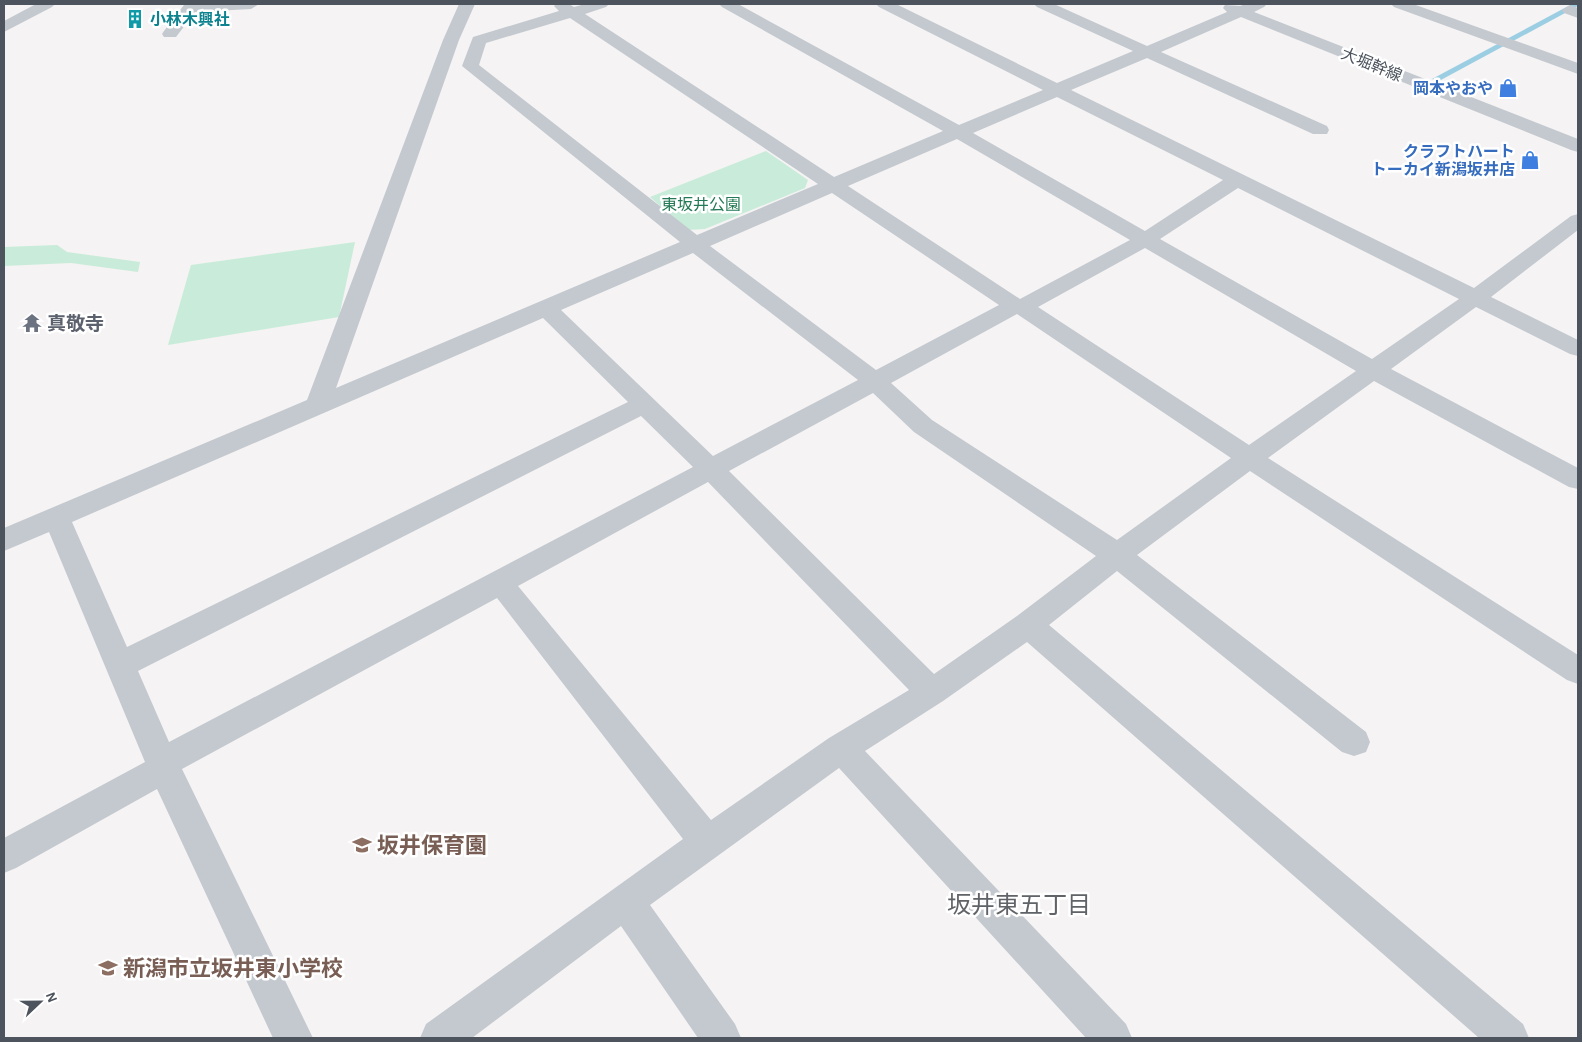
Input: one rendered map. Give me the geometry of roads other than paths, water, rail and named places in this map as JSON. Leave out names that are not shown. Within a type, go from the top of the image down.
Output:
[{"type":"street","points":[[4,27],[47,4]]},
{"type":"street","points":[[170,34],[190,8],[251,4]]},
{"type":"street","points":[[317,405],[451,40],[467,4]]},
{"type":"street","points":[[451,40],[479,40],[565,8],[601,4]]},
{"type":"street","points":[[727,4],[958,132],[1372,370],[1578,480]]},
{"type":"street","points":[[884,4],[1578,349]]},
{"type":"street","points":[[1042,4],[1320,130]]},
{"type":"street","name":"大堀幹線","points":[[1221,4],[1578,146]]},
{"type":"street","points":[[4,540],[1259,4]]},
{"type":"street","points":[[1398,4],[1578,69]]},
{"type":"street","points":[[565,8],[831,186],[1578,671]]},
{"type":"street","points":[[479,40],[470,66],[695,244],[875,381],[923,426],[1117,555],[1354,742]]},
{"type":"street","points":[[4,856],[163,766],[875,381],[1145,240],[1237,180]]},
{"type":"street","points":[[440,1038],[707,842],[841,748],[932,692],[1028,625],[1117,555],[1249,458],[1474,298],[1572,233]]},
{"type":"street","points":[[546,308],[712,470],[932,692]]},
{"type":"street","points":[[120,666],[644,404]]},
{"type":"street","points":[[57,518],[163,766],[293,1038]]},
{"type":"street","points":[[510,595],[707,842]]},
{"type":"street","points":[[1028,625],[1509,1038]]},
{"type":"street","points":[[841,748],[1112,1038]]},
{"type":"street","points":[[626,901],[721,1038]]},
{"type":"waterway","points":[[1436,79],[1577,4]]},
{"type":"place","name":"小林木興社","points":[[135,19]]},
{"type":"place","name":"岡本やおや","points":[[1508,88]]},
{"type":"place","name":"クラフトハート トーカイ新潟坂井店","points":[[1530,160]]},
{"type":"place","name":"真敬寺","points":[[32,323]]},
{"type":"place","name":"坂井保育園","points":[[362,845]]},
{"type":"place","name":"新潟市立坂井東小学校","points":[[108,968]]},
{"type":"district","name":"坂井東五丁目","points":[[1019,905]]},
{"type":"park label","name":"東坂井公園","points":[[701,204]]}]
